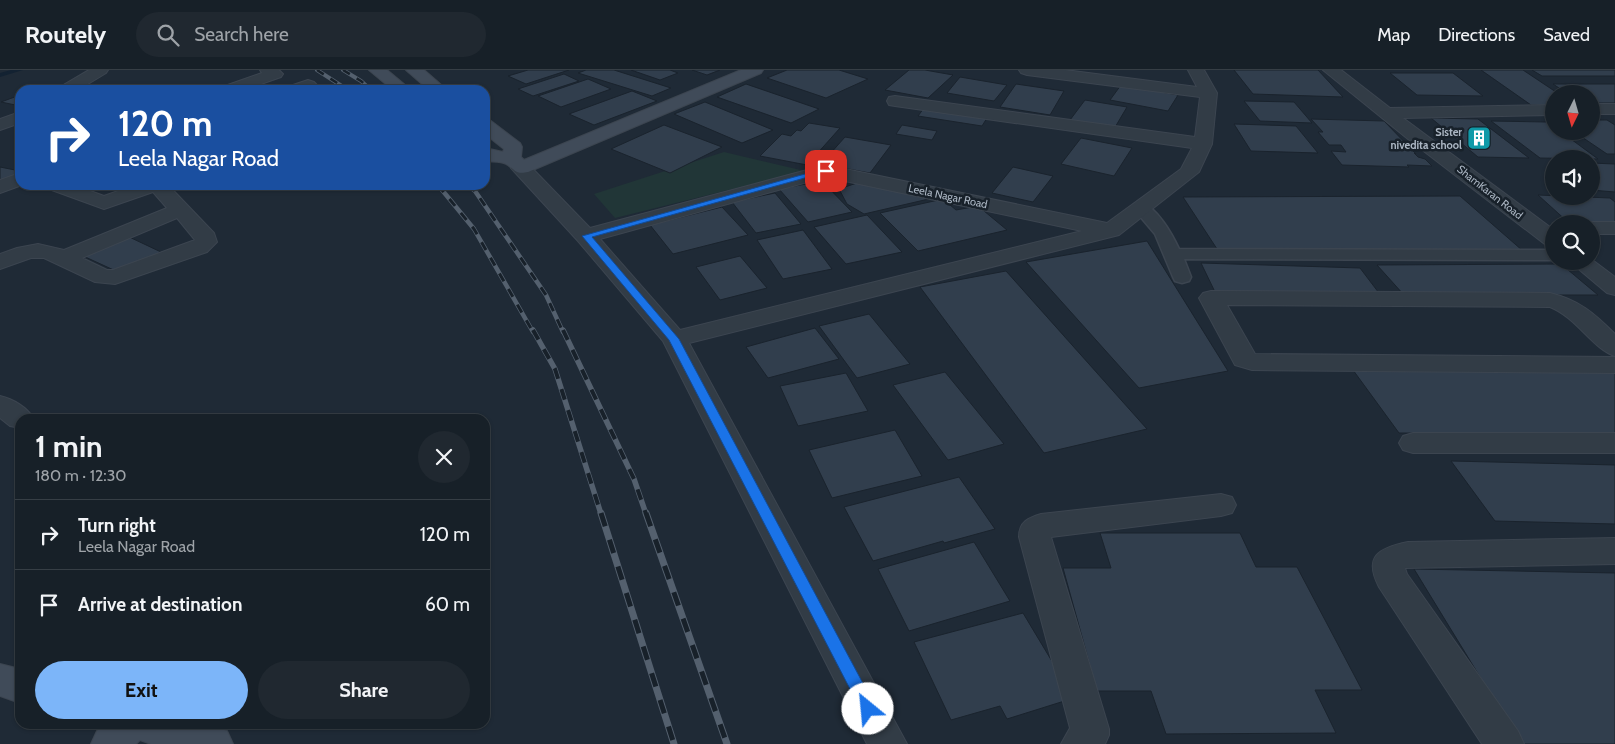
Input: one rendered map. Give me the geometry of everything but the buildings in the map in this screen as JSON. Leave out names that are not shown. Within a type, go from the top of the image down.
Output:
[{"type":"street","points":[[74,85],[100,70]]},
{"type":"street","points":[[243,85],[275,74],[268,70]]},
{"type":"street","points":[[377,70],[396,85]]},
{"type":"street","points":[[414,70],[433,85]]},
{"type":"street","points":[[516,163],[755,70]]},
{"type":"street","points":[[1027,70],[1209,93]]},
{"type":"street","points":[[674,339],[1112,230],[1189,172],[1203,144],[1209,93],[1196,70]]},
{"type":"street","name":"ShamKaran Road","points":[[1332,70],[1451,162],[1475,183],[1544,227]]},
{"type":"street","points":[[895,101],[1203,144]]},
{"type":"street","points":[[1600,109],[1615,109]]},
{"type":"street","points":[[1386,113],[1545,110]]},
{"type":"street","points":[[0,125],[15,119]]},
{"type":"street","points":[[490,129],[513,147],[516,163]]},
{"type":"street","points":[[490,156],[516,163],[586,236],[674,339],[887,744]]},
{"type":"street","name":"Leela Nagar Road","points":[[586,236],[826,171],[1112,230]]},
{"type":"street","points":[[0,187],[15,181]]},
{"type":"street","points":[[69,190],[104,203],[139,190]]},
{"type":"street","points":[[0,262],[36,250],[47,250],[104,277],[115,278],[199,247],[206,242],[206,238],[161,190]]},
{"type":"street","points":[[64,258],[179,210]]},
{"type":"street","points":[[1600,228],[1615,228]]},
{"type":"street","points":[[1592,270],[1615,288]]},
{"type":"street","points":[[1615,348],[1572,308],[1558,301],[1550,300],[1211,298],[1244,359],[1252,362],[1615,365]]},
{"type":"street","points":[[0,405],[15,416]]},
{"type":"street","points":[[1414,443],[1615,444]]},
{"type":"street","points":[[1081,744],[1090,735],[1090,728],[1035,537],[1036,530],[1041,526],[1221,504]]},
{"type":"street","points":[[1504,744],[1391,578],[1388,565],[1393,558],[1408,555],[1615,551]]},
{"type":"street","points":[[0,680],[15,684]]},
{"type":"street","points":[[111,744],[124,729]]},
{"type":"street","points":[[161,729],[213,744]]},
{"type":"lane","points":[[1141,208],[1163,233],[1182,277]]},
{"type":"lane","points":[[1172,254],[1545,255]]},
{"type":"green space","points":[[724,152],[805,171],[615,218],[594,194]]},
{"type":"waterway","points":[[0,75],[19,70]]},
{"type":"railway","points":[[317,70],[340,85]]},
{"type":"railway","points":[[343,70],[365,85]]},
{"type":"railway","points":[[442,190],[474,229],[533,332]]},
{"type":"railway","points":[[474,190],[546,295],[563,332]]},
{"type":"railway","points":[[533,330],[555,369],[601,514]]},
{"type":"railway","points":[[563,330],[634,479],[646,514]]},
{"type":"railway","points":[[601,513],[674,744]]},
{"type":"railway","points":[[646,513],[727,744]]},
{"type":"place","name":"Sister nivedita school","points":[[1479,138]]},
{"type":"route","points":[[826,171],[586,236],[674,339],[868,709]]}]
